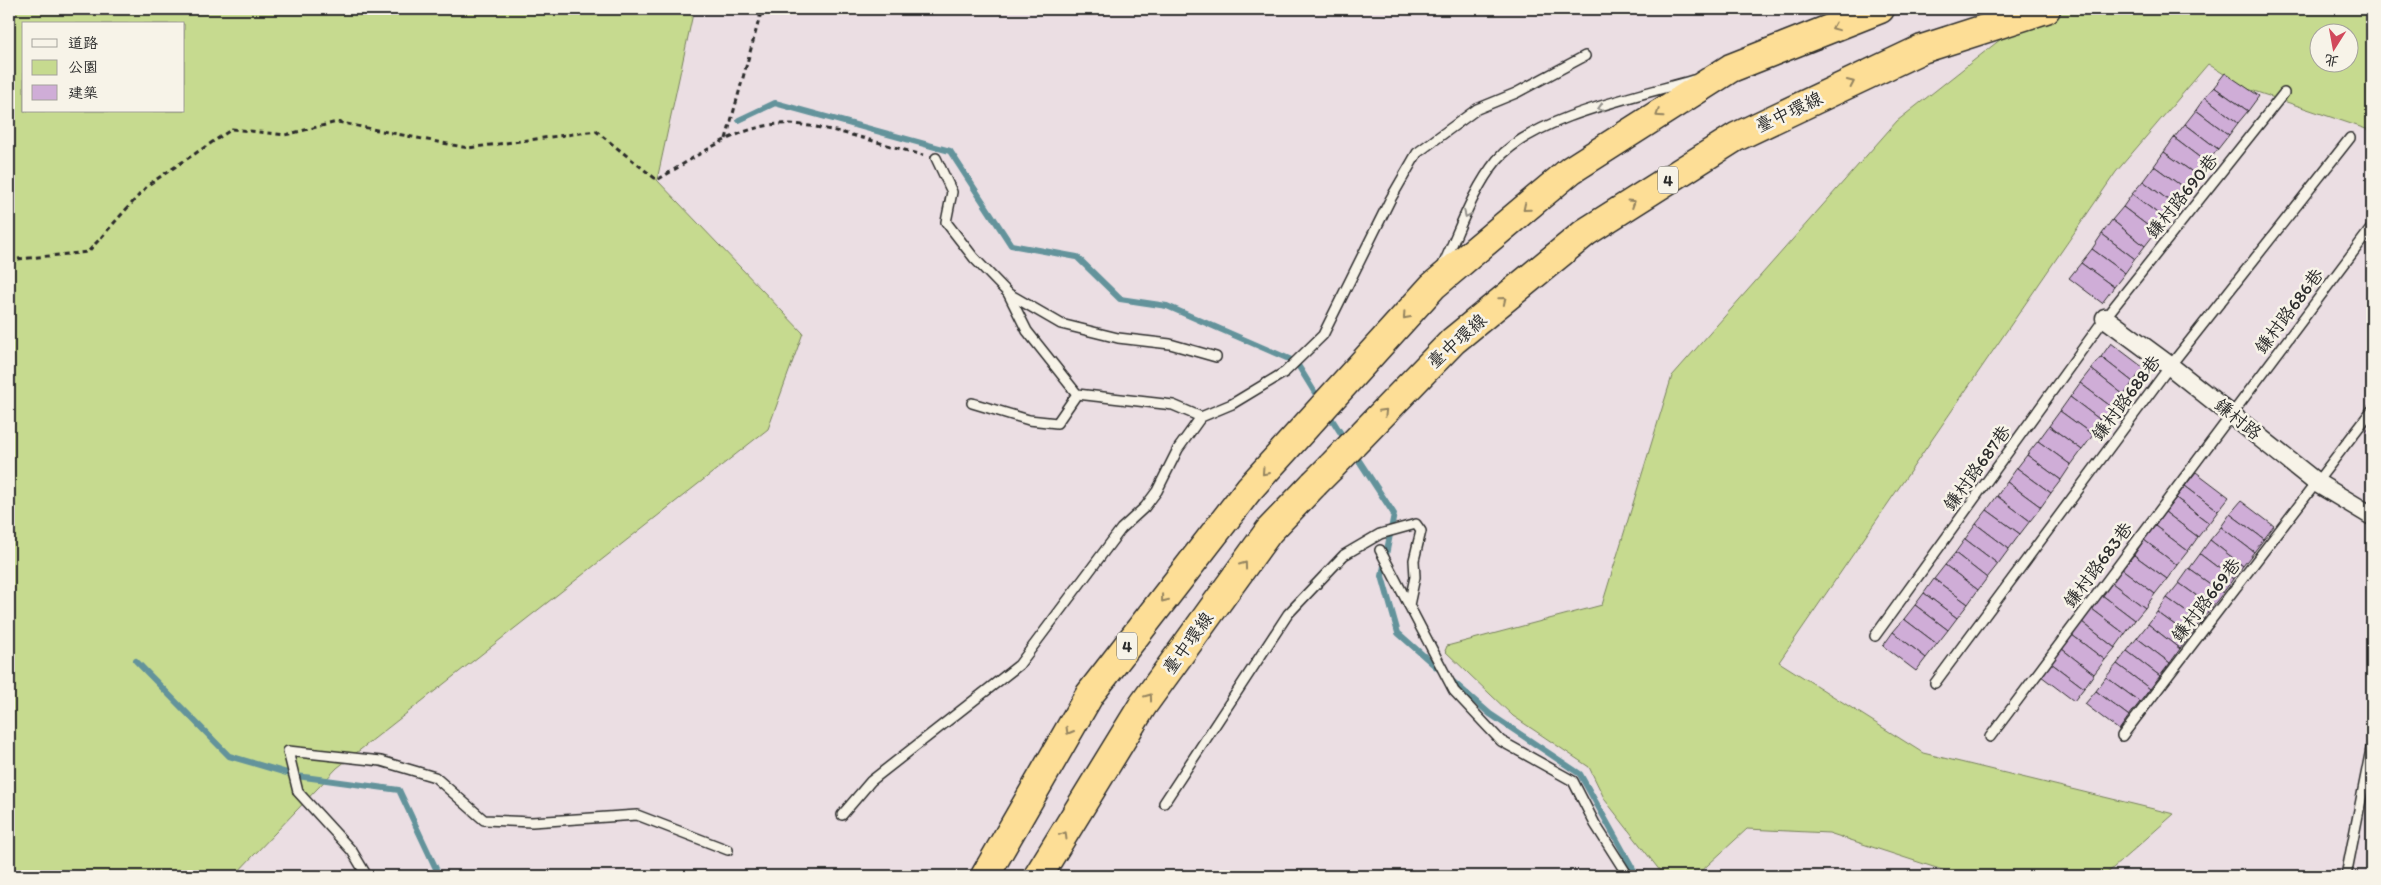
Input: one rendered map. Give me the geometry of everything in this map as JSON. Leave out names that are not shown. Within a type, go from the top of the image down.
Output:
[{"type":"highway","name":"4","points":[[984,876],[1090,694],[1250,489],[1433,286],[1571,170],[1731,68],[1880,9]]},
{"type":"highway","name":"臺中環線","points":[[1038,876],[1143,705],[1269,531],[1453,341],[1586,232],[1736,137],[1922,49],[2046,9]]},
{"type":"street","name":"鎌村路","points":[[2105,318],[2170,366],[2317,483],[2372,516]]},
{"type":"lane","points":[[842,815],[871,781],[1020,665],[1121,529],[1145,507],[1157,491],[1178,449],[1201,417],[1232,404],[1285,372],[1322,335],[1390,200],[1417,153],[1477,109],[1516,93],[1585,56]]},
{"type":"lane","points":[[1433,286],[1482,183],[1498,160],[1519,140],[1549,125],[1590,111],[1731,68]]},
{"type":"lane","name":"鎌村路690巷","points":[[2105,318],[2284,94]]},
{"type":"lane","name":"鎌村路688巷","points":[[1935,683],[2170,366],[2350,138]]},
{"type":"lane","points":[[936,158],[952,192],[946,222],[974,258],[1009,294],[1061,324],[1118,338],[1170,344],[1216,357]]},
{"type":"lane","name":"鎌村路686巷","points":[[2231,414],[2372,228]]},
{"type":"lane","points":[[1009,294],[1026,331],[1077,394],[1174,405],[1201,417]]},
{"type":"lane","name":"鎌村路687巷","points":[[1875,636],[2105,318]]},
{"type":"lane","points":[[972,403],[1029,420],[1056,423],[1077,394]]},
{"type":"lane","name":"鎌村路669巷","points":[[2122,736],[2372,410]]},
{"type":"lane","name":"鎌村路683巷","points":[[1990,736],[2231,414]]},
{"type":"lane","points":[[1164,804],[1288,614],[1344,555],[1380,534],[1416,524],[1421,531],[1414,560],[1415,577],[1409,605]]},
{"type":"lane","points":[[1380,550],[1454,691],[1501,740],[1573,781],[1595,824],[1628,876]]},
{"type":"lane","points":[[2346,876],[2372,744]]},
{"type":"lane","points":[[367,876],[352,851],[298,792],[288,751],[381,761],[436,777],[484,820],[532,822],[638,815],[728,850]]},
{"type":"path","points":[[726,139],[762,9]]},
{"type":"path","points":[[9,260],[88,252],[148,185],[232,129],[285,135],[337,122],[468,148],[596,131],[657,180],[726,139],[770,125],[806,125],[936,158]]},
{"type":"green space","points":[[9,9],[694,9],[657,180],[803,333],[768,429],[337,768],[234,876],[9,876]]},
{"type":"green space","points":[[2039,9],[2372,9],[2372,131],[2248,89],[2208,64],[2116,172],[1779,662],[1923,753],[2174,814],[2104,876],[1961,876],[1829,833],[1747,829],[1696,876],[1664,876],[1605,800],[1589,767],[1513,716],[1445,651],[1447,646],[1602,605],[1672,376],[1897,121]]},
{"type":"building","points":[[2225,73],[2259,96],[2248,111],[2214,87]]},
{"type":"building","points":[[2214,87],[2248,111],[2238,123],[2205,97]]},
{"type":"building","points":[[2205,97],[2238,123],[2229,135],[2196,110]]},
{"type":"building","points":[[2196,110],[2229,135],[2218,149],[2185,124]]},
{"type":"building","points":[[2185,124],[2218,149],[2207,163],[2174,138]]},
{"type":"building","points":[[2174,138],[2207,163],[2198,176],[2164,152]]},
{"type":"building","points":[[2164,152],[2198,176],[2187,190],[2154,166]]},
{"type":"building","points":[[2154,166],[2187,190],[2176,206],[2143,181]]},
{"type":"building","points":[[2143,181],[2176,206],[2165,219],[2132,194]]},
{"type":"building","points":[[2132,194],[2165,219],[2156,232],[2123,207]]},
{"type":"building","points":[[2123,207],[2156,232],[2145,246],[2112,220]]},
{"type":"building","points":[[2112,220],[2145,246],[2135,259],[2102,234]]},
{"type":"building","points":[[2102,234],[2135,259],[2125,273],[2092,249]]},
{"type":"building","points":[[2092,249],[2125,273],[2114,287],[2081,263]]},
{"type":"building","points":[[2081,263],[2114,287],[2102,303],[2069,278]]},
{"type":"building","points":[[2111,343],[2144,368],[2133,382],[2101,357]]},
{"type":"building","points":[[2101,357],[2133,382],[2124,395],[2091,369]]},
{"type":"building","points":[[2091,369],[2124,395],[2113,408],[2080,383]]},
{"type":"building","points":[[2080,383],[2113,408],[2103,422],[2070,397]]},
{"type":"building","points":[[2070,397],[2103,422],[2093,435],[2060,411]]},
{"type":"building","points":[[2060,411],[2093,435],[2082,450],[2049,426]]},
{"type":"building","points":[[2372,424],[2372,437],[2366,432]]},
{"type":"building","points":[[2049,426],[2082,450],[2071,465],[2038,441]]},
{"type":"building","points":[[2038,441],[2071,465],[2061,480],[2027,455]]},
{"type":"building","points":[[2027,455],[2061,480],[2051,493],[2017,468]]},
{"type":"building","points":[[2017,468],[2051,493],[2041,507],[2007,482]]},
{"type":"building","points":[[2196,472],[2229,497],[2218,511],[2185,486]]},
{"type":"building","points":[[2007,482],[2041,507],[2030,521],[1997,496]]},
{"type":"building","points":[[2185,486],[2218,511],[2209,523],[2176,498]]},
{"type":"building","points":[[1997,496],[2030,521],[2020,534],[1987,510]]},
{"type":"building","points":[[2176,498],[2209,523],[2198,537],[2165,512]]},
{"type":"building","points":[[2241,501],[2274,526],[2264,539],[2230,514]]},
{"type":"building","points":[[1987,510],[2020,534],[2009,549],[1976,524]]},
{"type":"building","points":[[2165,512],[2198,537],[2188,551],[2155,526]]},
{"type":"building","points":[[2230,514],[2264,539],[2254,552],[2221,527]]},
{"type":"building","points":[[1976,524],[2009,549],[1998,564],[1965,539]]},
{"type":"building","points":[[2155,526],[2188,551],[2177,565],[2144,540]]},
{"type":"building","points":[[2221,527],[2254,552],[2243,566],[2210,540]]},
{"type":"building","points":[[1965,539],[1998,564],[1987,578],[1955,553]]},
{"type":"building","points":[[2144,540],[2177,565],[2167,579],[2134,555]]},
{"type":"building","points":[[2210,540],[2243,566],[2233,579],[2200,554]]},
{"type":"building","points":[[1955,553],[1987,578],[1978,590],[1945,565]]},
{"type":"building","points":[[2200,554],[2233,579],[2223,593],[2189,569]]},
{"type":"building","points":[[2134,555],[2167,579],[2155,594],[2122,569]]},
{"type":"building","points":[[1945,565],[1978,590],[1968,604],[1934,579]]},
{"type":"building","points":[[2122,569],[2155,594],[2145,608],[2112,583]]},
{"type":"building","points":[[2189,569],[2223,593],[2212,607],[2179,583]]},
{"type":"building","points":[[1934,579],[1968,604],[1957,618],[1924,593]]},
{"type":"building","points":[[2112,583],[2145,608],[2135,620],[2102,595]]},
{"type":"building","points":[[2179,583],[2212,607],[2200,622],[2167,598]]},
{"type":"building","points":[[1924,593],[1957,618],[1948,630],[1915,605]]},
{"type":"building","points":[[2102,595],[2135,620],[2125,634],[2092,609]]},
{"type":"building","points":[[2167,598],[2200,622],[2190,636],[2157,612]]},
{"type":"building","points":[[1915,605],[1948,630],[1937,644],[1904,619]]},
{"type":"building","points":[[2092,609],[2125,634],[2115,648],[2082,622]]},
{"type":"building","points":[[2157,612],[2190,636],[2180,649],[2148,624]]},
{"type":"building","points":[[1904,619],[1937,644],[1926,658],[1893,632]]},
{"type":"building","points":[[2082,622],[2115,648],[2105,660],[2072,635]]},
{"type":"building","points":[[2148,624],[2180,649],[2170,663],[2137,638]]},
{"type":"building","points":[[1893,632],[1926,658],[1916,671],[1883,646]]},
{"type":"building","points":[[2072,635],[2105,660],[2094,674],[2062,649]]},
{"type":"building","points":[[2137,638],[2170,663],[2160,676],[2127,651]]},
{"type":"building","points":[[2062,649],[2094,674],[2084,688],[2051,663]]},
{"type":"building","points":[[2127,651],[2160,676],[2150,689],[2117,664]]},
{"type":"building","points":[[2051,663],[2084,688],[2074,701],[2041,676]]},
{"type":"building","points":[[2117,664],[2150,689],[2140,702],[2106,677]]},
{"type":"building","points":[[2106,677],[2140,702],[2129,716],[2096,691]]},
{"type":"building","points":[[2096,691],[2129,716],[2119,730],[2085,704]]},
{"type":"waterway","points":[[739,120],[775,103],[950,151],[1011,245],[1077,257],[1120,299],[1167,306],[1296,362],[1320,401]]},
{"type":"waterway","points":[[1328,413],[1347,443]]},
{"type":"waterway","points":[[1354,453],[1394,514],[1382,576],[1398,633],[1442,672]]},
{"type":"waterway","points":[[136,661],[229,756],[297,776],[399,790],[438,873],[453,876]]},
{"type":"waterway","points":[[1450,679],[1490,714],[1580,774],[1637,876]]}]
